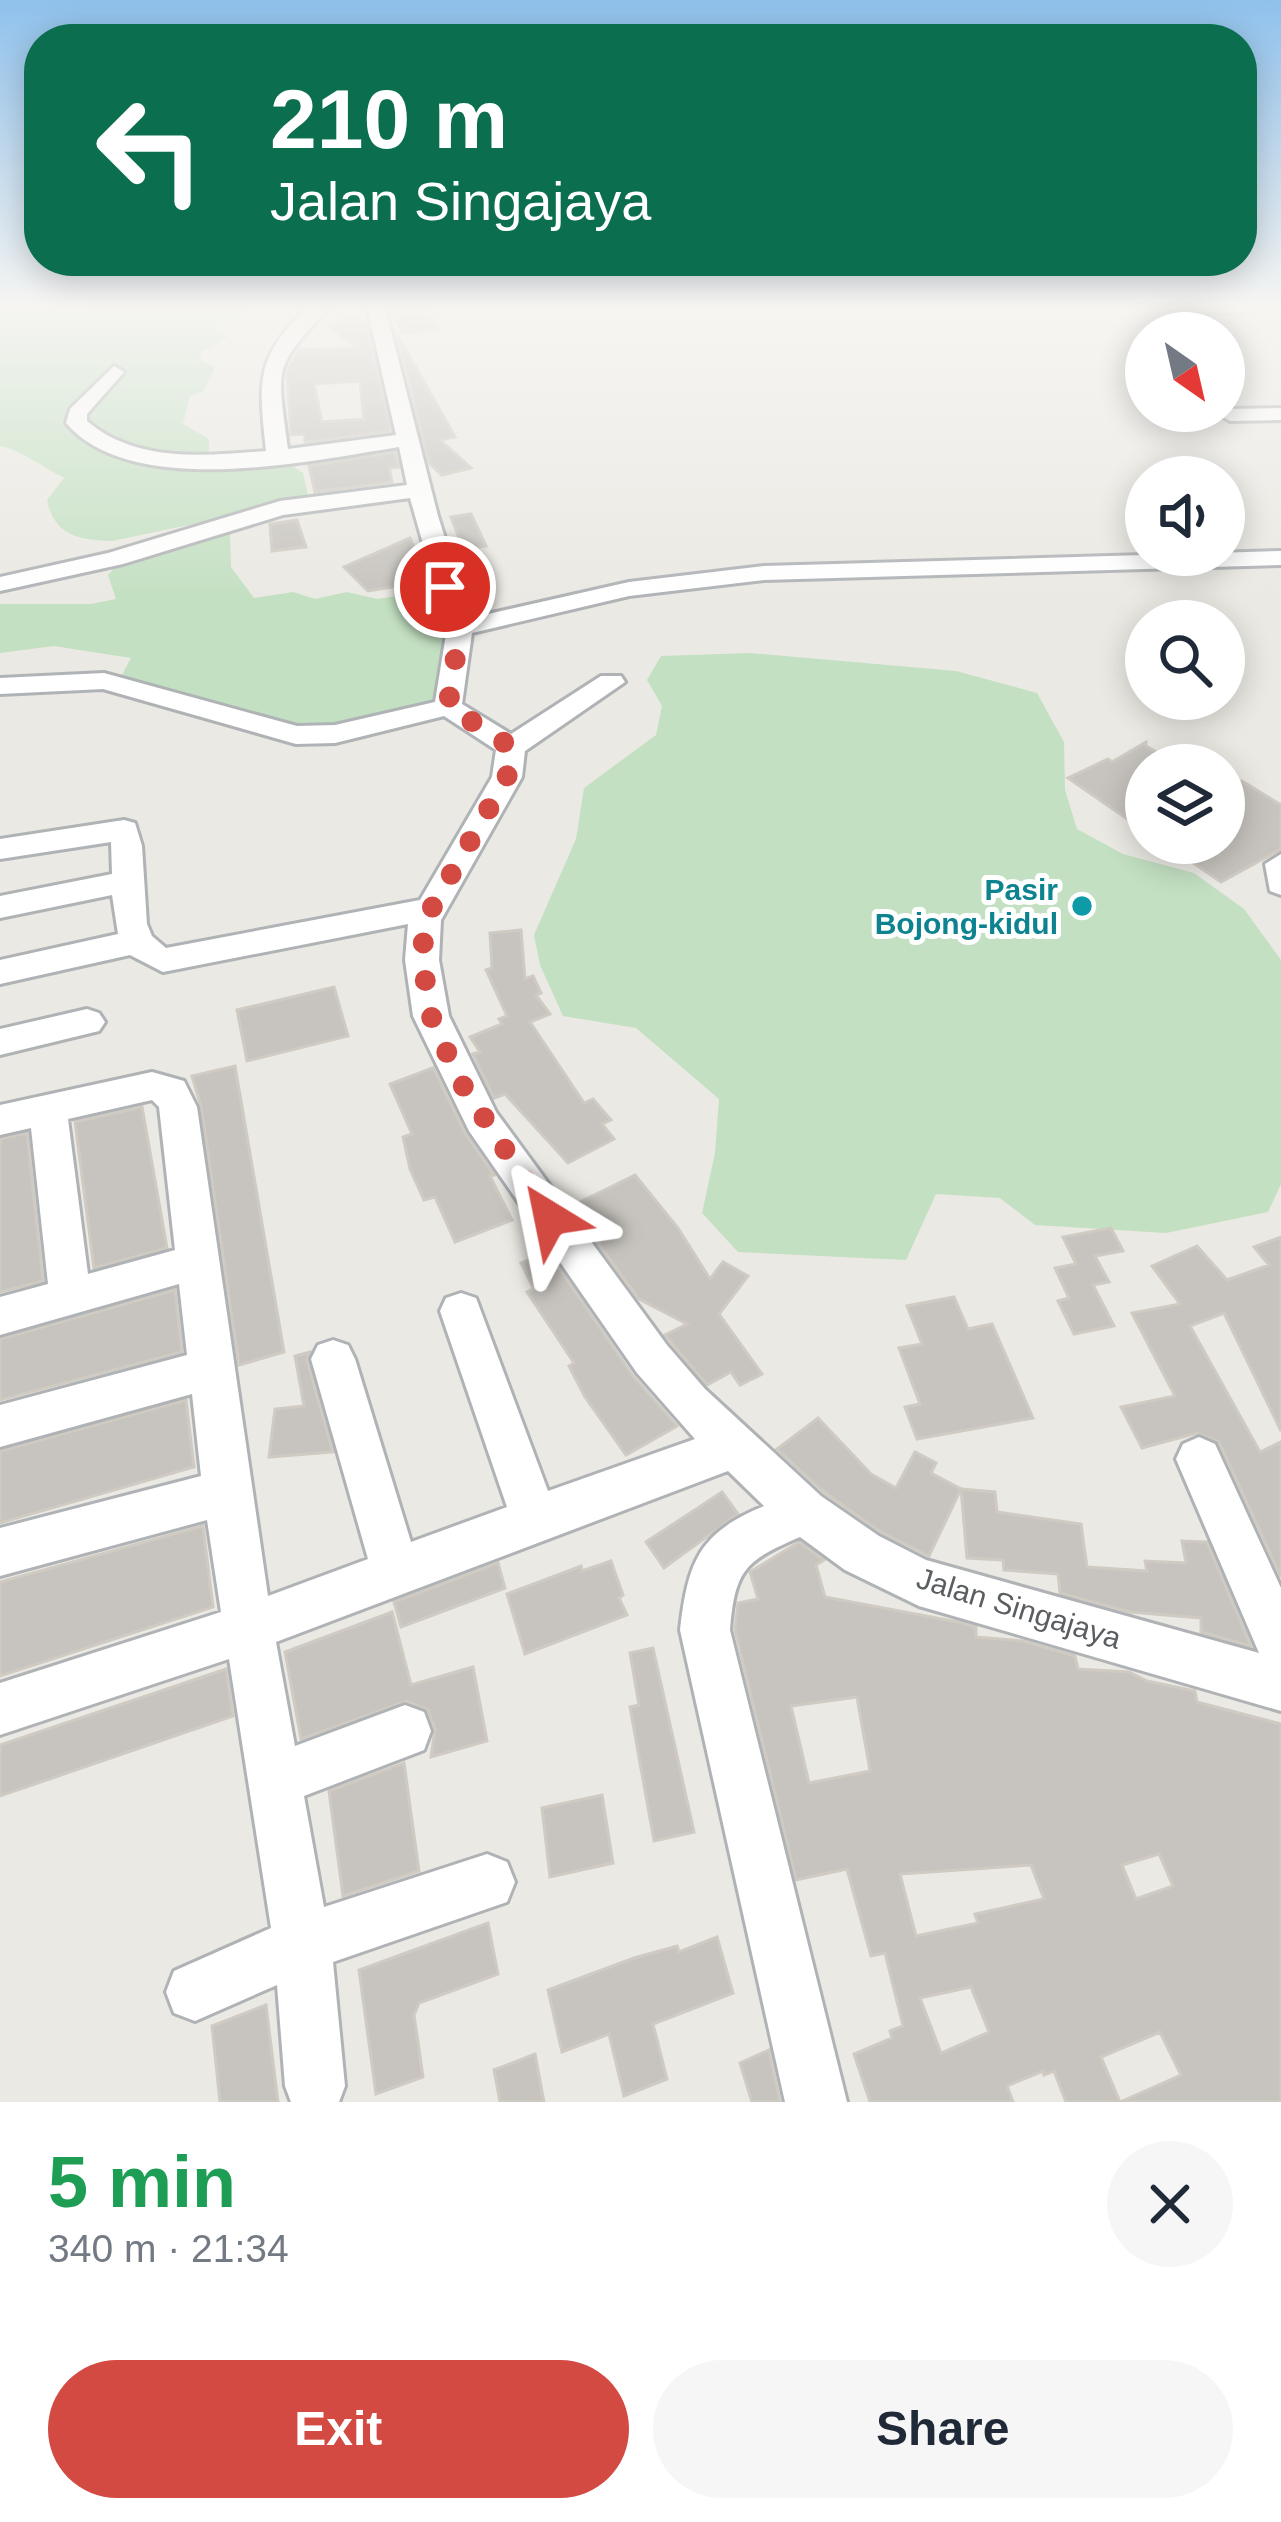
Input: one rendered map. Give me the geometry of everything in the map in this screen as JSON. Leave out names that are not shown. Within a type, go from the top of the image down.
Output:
[{"type":"street","points":[[84,405],[76,424],[105,447],[118,453],[172,459],[278,458],[410,439]]},
{"type":"street","points":[[273,405],[278,458]]},
{"type":"street","points":[[401,405],[460,628],[448,706]]},
{"type":"street","points":[[1245,415],[1281,414]]},
{"type":"street","points":[[0,584],[114,559],[280,508],[421,490]]},
{"type":"street","points":[[460,628],[629,589],[764,573],[1281,558]]},
{"type":"street","points":[[0,686],[104,681],[296,735],[335,734],[448,706],[511,747],[610,682]]},
{"type":"street","name":"Jalan Singajaya","points":[[511,747],[507,777],[431,909],[422,960],[431,1016],[482,1121],[652,1360],[731,1448],[804,1511],[862,1552],[919,1582],[1281,1685]]},
{"type":"street","points":[[0,849],[122,829],[127,838],[126,882],[136,942],[155,959],[431,909]]},
{"type":"street","points":[[1281,864],[1281,884]]},
{"type":"street","points":[[0,908],[126,882]]},
{"type":"street","points":[[0,972],[136,942]]},
{"type":"street","points":[[0,1042],[87,1022]]},
{"type":"street","points":[[0,1120],[152,1086],[171,1091],[178,1107],[226,1492],[302,1943],[315,2086]]},
{"type":"street","points":[[48,1110],[70,1297]]},
{"type":"street","points":[[0,1316],[194,1262]]},
{"type":"street","points":[[461,1311],[536,1519]]},
{"type":"street","points":[[333,1359],[396,1571]]},
{"type":"street","points":[[0,1426],[209,1369]]},
{"type":"street","points":[[0,1708],[250,1628],[731,1448]]},
{"type":"street","points":[[1199,1459],[1281,1645]]},
{"type":"street","points":[[0,1552],[226,1492]]},
{"type":"street","points":[[804,1511],[729,1545],[710,1581],[705,1630],[816,2102]]},
{"type":"street","points":[[275,1780],[405,1731]]},
{"type":"street","points":[[195,1992],[302,1943],[488,1882]]},
{"type":"green space","points":[[0,405],[188,405],[183,424],[209,439],[209,462],[288,463],[303,473],[309,500],[112,541],[89,539],[62,529],[50,512],[47,500],[64,478],[0,446]]},
{"type":"green space","points":[[230,533],[231,567],[254,598],[293,592],[315,599],[347,592],[377,599],[412,594],[428,597],[447,637],[446,678],[434,701],[412,710],[312,730],[133,685],[122,675],[131,658],[54,646],[0,653],[0,604],[91,604],[116,599],[108,575],[116,566]]},
{"type":"green space","points":[[750,653],[956,671],[1037,693],[1064,742],[1065,790],[1077,829],[1125,855],[1125,864],[1160,864],[1194,873],[1244,909],[1281,960],[1281,1184],[1268,1212],[1166,1233],[1035,1225],[1000,1198],[936,1194],[906,1260],[738,1252],[702,1213],[715,1153],[719,1099],[636,1028],[563,1016],[540,965],[534,935],[576,839],[584,788],[656,735],[662,706],[647,680],[661,656]]},
{"type":"building","points":[[289,405],[318,405],[322,422],[364,419],[363,405],[385,405],[391,431],[305,442],[305,434],[291,435]]},
{"type":"building","points":[[415,405],[437,405],[455,437],[440,440],[471,468],[442,475],[429,463]]},
{"type":"building","points":[[395,452],[399,467],[389,468],[392,482],[315,492],[309,466]]},
{"type":"building","points":[[471,514],[486,546],[463,549],[451,517]]},
{"type":"building","points":[[297,520],[306,547],[272,551],[270,524]]},
{"type":"building","points":[[410,538],[429,581],[368,591],[344,567]]},
{"type":"building","points":[[1125,754],[1125,817],[1068,778],[1108,759],[1112,762]]},
{"type":"building","points":[[1245,783],[1281,805],[1281,849],[1221,882],[1195,864],[1245,864]]},
{"type":"building","points":[[521,930],[525,979],[533,976],[541,993],[536,995],[550,1014],[530,1022],[584,1103],[593,1099],[611,1120],[602,1124],[614,1139],[568,1163],[505,1094],[494,1098],[473,1054],[480,1052],[470,1037],[502,1024],[499,1019],[507,1016],[486,970],[492,968],[490,933]]},
{"type":"building","points":[[334,987],[348,1036],[247,1061],[237,1010]]},
{"type":"building","points":[[235,1066],[284,1352],[239,1365],[201,1106],[192,1076]]},
{"type":"building","points":[[433,1068],[465,1133],[494,1175],[490,1176],[512,1220],[455,1242],[435,1197],[424,1200],[410,1169],[403,1137],[412,1134],[390,1084]]},
{"type":"building","points":[[142,1107],[167,1248],[94,1268],[75,1122]]},
{"type":"building","points":[[27,1133],[43,1281],[0,1292],[0,1139]]},
{"type":"building","points":[[635,1175],[678,1228],[710,1279],[723,1262],[748,1276],[719,1314],[762,1374],[740,1385],[731,1372],[707,1385],[665,1335],[687,1324],[639,1299],[597,1242],[605,1238],[578,1203]]},
{"type":"building","points":[[1111,1228],[1123,1251],[1095,1256],[1109,1282],[1093,1285],[1114,1326],[1074,1334],[1058,1301],[1069,1298],[1055,1268],[1076,1264],[1063,1237]]},
{"type":"building","points":[[1281,1237],[1281,1431],[1224,1313],[1190,1326],[1260,1452],[1281,1442],[1281,1577],[1219,1442],[1197,1433],[1142,1448],[1121,1407],[1175,1396],[1132,1313],[1180,1304],[1152,1266],[1197,1246],[1227,1280],[1269,1265],[1254,1247]]},
{"type":"building","points":[[548,1252],[633,1376],[677,1426],[626,1455],[585,1397],[569,1366],[574,1363],[527,1292],[534,1289],[521,1263]]},
{"type":"building","points":[[175,1290],[182,1352],[0,1400],[0,1339]]},
{"type":"building","points":[[954,1297],[968,1329],[992,1324],[1033,1418],[917,1439],[905,1407],[920,1404],[899,1348],[922,1344],[907,1306]]},
{"type":"building","points":[[310,1352],[307,1360],[333,1452],[269,1457],[275,1409],[304,1406],[295,1356]]},
{"type":"building","points":[[186,1400],[194,1467],[0,1523],[0,1451]]},
{"type":"building","points":[[818,1418],[871,1474],[896,1488],[915,1452],[936,1463],[931,1473],[961,1489],[929,1556],[881,1532],[824,1492],[777,1449]]},
{"type":"building","points":[[961,1489],[995,1492],[997,1512],[1081,1524],[1087,1567],[1147,1571],[1145,1561],[1186,1563],[1182,1541],[1207,1542],[1251,1646],[1201,1632],[1201,1618],[1130,1612],[1060,1593],[1058,1574],[1004,1570],[1003,1560],[967,1558]]},
{"type":"building","points":[[722,1492],[738,1514],[664,1568],[646,1542]]},
{"type":"building","points":[[203,1526],[213,1607],[0,1676],[0,1582]]},
{"type":"building","points":[[799,1542],[824,1560],[816,1565],[825,1597],[963,1623],[976,1627],[976,1637],[1023,1641],[1075,1656],[1078,1669],[1129,1672],[1147,1681],[1195,1691],[1197,1702],[1281,1724],[1281,2102],[1120,2102],[1066,2102],[1054,2071],[1044,2075],[1043,2071],[1007,2086],[1013,2102],[870,2102],[854,2054],[892,2038],[890,2031],[903,2026],[885,1953],[871,1956],[847,1869],[796,1880],[735,1630],[738,1603],[758,1599],[750,1572]],"holes":[[[857,1697],[870,1771],[809,1783],[791,1706]],[[1159,1854],[1173,1886],[1136,1899],[1122,1865]],[[1031,1865],[1044,1899],[975,1914],[978,1923],[916,1936],[900,1874]],[[971,1987],[989,2032],[941,2053],[920,1998]],[[1160,2032],[1181,2075],[1120,2102],[1101,2057]]]},
{"type":"building","points":[[611,1561],[627,1615],[525,1654],[507,1594],[581,1566],[582,1571]]},
{"type":"building","points":[[498,1563],[505,1588],[401,1627],[394,1602]]},
{"type":"building","points":[[392,1612],[411,1685],[473,1667],[487,1741],[431,1757],[435,1729],[428,1710],[407,1701],[301,1739],[285,1652]]},
{"type":"building","points":[[653,1648],[694,1832],[654,1841],[630,1707],[639,1705],[630,1653]]},
{"type":"building","points":[[226,1669],[233,1716],[0,1796],[0,1745]]},
{"type":"building","points":[[404,1763],[419,1871],[343,1896],[329,1791]]},
{"type":"building","points":[[602,1795],[613,1863],[550,1877],[542,1808]]},
{"type":"building","points":[[488,1923],[498,1974],[419,2003],[414,2015],[423,2077],[376,2094],[359,1970]]},
{"type":"building","points":[[717,1937],[733,1993],[653,2024],[667,2079],[624,2096],[609,2034],[562,2052],[548,1990],[634,1958],[677,1946],[679,1952]]},
{"type":"building","points":[[266,2005],[278,2102],[220,2102],[212,2026]]},
{"type":"building","points":[[769,2050],[780,2102],[752,2102],[740,2063]]},
{"type":"building","points":[[535,2054],[544,2102],[500,2102],[494,2070]]},
{"type":"place","name":"Pasir Bojong-kidul","points":[[1082,906]]},
{"type":"route","points":[[445,587],[460,628],[448,706],[511,747],[512,757],[507,777],[425,920],[422,960],[431,1016],[482,1121],[550,1218]]}]
